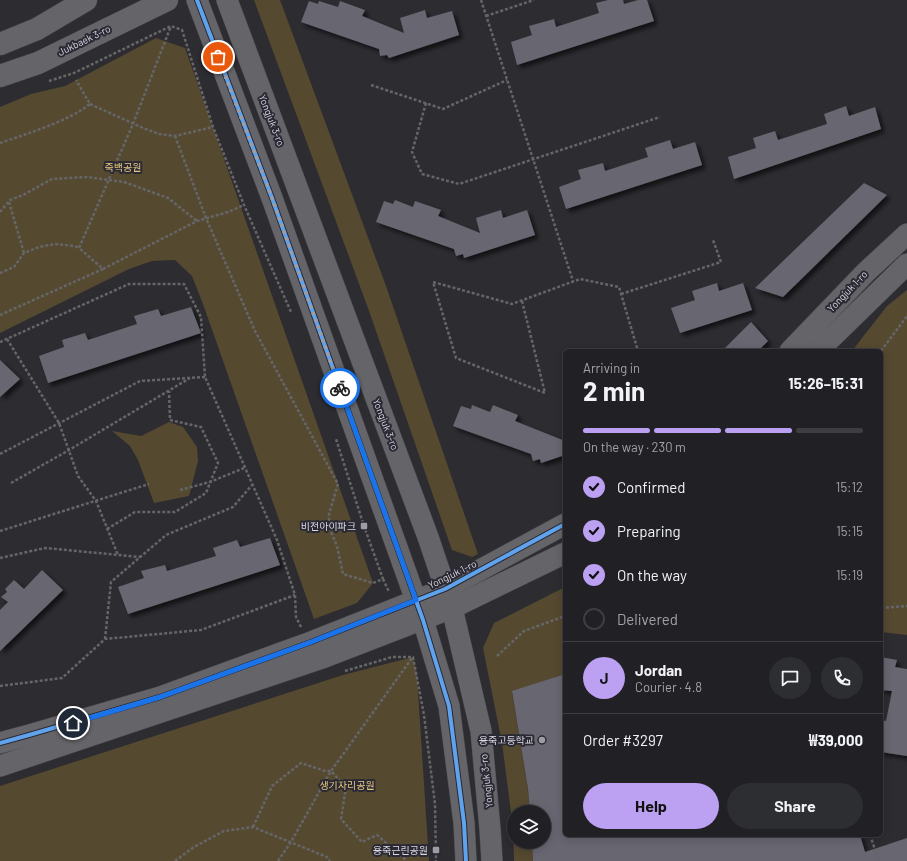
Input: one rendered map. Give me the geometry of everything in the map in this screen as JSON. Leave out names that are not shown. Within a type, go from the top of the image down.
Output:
[{"type":"main road","points":[[0,44],[37,29],[86,0]]},
{"type":"main road","name":"Jukbaek 3-ro","points":[[0,76],[38,63],[167,0]]},
{"type":"street","points":[[196,0],[272,198],[423,620],[449,706],[464,823],[466,861]]},
{"type":"street","name":"Yongjuk 3-ro","points":[[227,0],[428,537],[452,608],[480,731],[492,861]]},
{"type":"street","name":"Yongjuk 1-ro","points":[[792,349],[866,272],[907,234]]},
{"type":"street","points":[[820,349],[907,264]]},
{"type":"street","name":"Yongjuk 1-ro","points":[[0,742],[29,736],[160,697],[311,642],[445,588],[563,525]]},
{"type":"street","points":[[0,766],[326,657],[452,608],[563,554]]},
{"type":"path","points":[[481,0],[573,281]]},
{"type":"path","points":[[486,16],[534,0]]},
{"type":"path","points":[[79,248],[133,124],[171,26]]},
{"type":"path","points":[[44,82],[74,73],[171,26],[182,30],[213,127],[244,205],[292,316]]},
{"type":"path","points":[[76,80],[90,104],[159,134],[175,136],[213,127]]},
{"type":"path","points":[[371,85],[443,109],[507,80]]},
{"type":"path","points":[[426,103],[412,152],[422,174],[459,184],[660,117]]},
{"type":"path","points":[[0,143],[81,111],[90,104]]},
{"type":"path","points":[[175,136],[206,218],[255,331],[338,484],[329,514],[329,526],[337,546],[343,574],[374,583],[383,580],[336,438]]},
{"type":"path","points":[[0,212],[10,200],[23,195],[52,179],[87,177],[124,182],[168,198],[197,221]]},
{"type":"path","points":[[9,202],[24,253]]},
{"type":"path","points":[[0,315],[104,269],[197,221],[228,212],[244,205]]},
{"type":"path","points":[[621,294],[721,262],[714,240]]},
{"type":"path","points":[[0,273],[14,266],[24,253],[39,247],[55,244],[79,248],[104,269]]},
{"type":"path","points":[[522,301],[545,393],[456,358],[433,282],[512,304],[580,279],[619,287],[637,349]]},
{"type":"path","points":[[0,342],[128,284],[184,284],[201,317],[205,377],[277,540],[295,595],[296,617],[311,642]]},
{"type":"path","points":[[882,349],[907,316]]},
{"type":"path","points":[[7,338],[59,423],[78,476],[96,501],[118,555]]},
{"type":"path","points":[[0,454],[140,382],[205,377]]},
{"type":"path","points":[[11,483],[190,378]]},
{"type":"path","points":[[107,529],[136,512],[175,512],[206,493],[218,463],[200,427],[170,420],[169,390]]},
{"type":"path","points":[[180,490],[210,482],[244,468]]},
{"type":"path","points":[[0,531],[149,484]]},
{"type":"path","points":[[105,639],[111,582],[166,535],[233,507],[252,485]]},
{"type":"path","points":[[0,558],[45,548],[140,557]]},
{"type":"path","points":[[0,686],[62,678],[105,639],[201,630],[295,595]]},
{"type":"path","points":[[883,608],[907,606]]},
{"type":"path","points":[[497,656],[524,630],[563,617]]},
{"type":"path","points":[[342,672],[392,657],[413,657]]},
{"type":"path","points":[[278,861],[291,842],[330,771],[413,657]]},
{"type":"path","points":[[413,657],[424,715],[435,804],[436,861]]},
{"type":"path","points":[[253,828],[272,786],[301,763],[325,771],[330,771],[346,787],[341,819],[362,842],[377,835],[407,861]]},
{"type":"path","points":[[175,861],[194,847],[224,831],[253,828],[327,857],[330,861]]},
{"type":"path","points":[[871,837],[879,861]]},
{"type":"green space","points":[[254,0],[280,0],[386,286],[478,554],[472,557],[452,550],[368,308]]},
{"type":"green space","name":"죽백공원","points":[[156,38],[185,48],[373,583],[357,603],[314,619],[203,304],[192,276],[175,260],[152,261],[129,269],[0,333],[0,107],[31,94],[65,86]]},
{"type":"green space","points":[[907,290],[907,635],[883,632],[883,349],[854,349],[887,306]]},
{"type":"green space","points":[[169,422],[183,427],[197,447],[198,461],[189,496],[154,503],[138,460],[130,446],[112,431],[141,436]]},
{"type":"green space","points":[[563,588],[563,675],[512,692],[529,805],[510,805],[502,743],[483,648],[494,623]]},
{"type":"green space","name":"생기자리공원","points":[[413,657],[417,676],[429,861],[0,861],[0,786],[343,675]]},
{"type":"green space","points":[[514,849],[532,849],[533,861],[514,861]]},
{"type":"building","points":[[608,0],[623,0],[624,4],[638,0],[647,0],[654,21],[517,65],[511,42],[532,35],[529,26],[554,19],[556,27],[599,13],[596,3]]},
{"type":"building","points":[[309,1],[318,4],[319,1],[338,7],[340,1],[365,10],[362,16],[404,33],[400,18],[425,10],[427,18],[452,11],[459,35],[389,58],[387,55],[380,56],[379,49],[301,22]]},
{"type":"building","points":[[846,106],[849,116],[875,107],[881,129],[734,179],[728,157],[756,148],[753,138],[775,131],[778,140],[827,124],[824,114]]},
{"type":"building","points":[[670,140],[673,149],[695,142],[702,165],[566,209],[559,187],[581,179],[578,170],[603,163],[605,171],[648,157],[645,148]]},
{"type":"building","points":[[864,183],[887,195],[783,297],[755,288]]},
{"type":"building","points":[[395,200],[413,207],[415,201],[441,210],[438,216],[480,233],[476,218],[501,210],[503,218],[527,210],[535,235],[464,258],[463,254],[456,256],[454,249],[376,222],[384,201],[393,204]]},
{"type":"building","points":[[717,283],[719,291],[743,283],[752,310],[680,333],[671,308],[695,300],[692,291]]},
{"type":"building","points":[[191,307],[201,333],[48,383],[39,356],[64,347],[62,340],[85,333],[88,340],[137,324],[134,316],[158,309],[161,316]]},
{"type":"building","points":[[751,322],[768,341],[760,349],[724,349]]},
{"type":"building","points":[[0,360],[20,379],[0,397]]},
{"type":"building","points":[[472,405],[490,412],[493,405],[518,415],[515,421],[563,440],[563,456],[541,463],[540,459],[533,461],[531,454],[453,426],[461,406],[471,409]]},
{"type":"building","points":[[270,538],[280,565],[128,614],[118,587],[144,578],[141,571],[165,565],[167,571],[216,556],[213,548],[237,540],[240,547]]},
{"type":"building","points":[[42,570],[63,590],[0,651],[0,610],[8,602],[1,597],[7,592],[5,589],[14,580],[24,589]]},
{"type":"building","points":[[883,657],[897,660],[895,667],[907,669],[907,756],[883,752],[883,720],[886,721],[892,691],[883,690]]},
{"type":"building","name":"용죽고등학교","points":[[563,675],[563,837],[861,837],[865,852],[907,838],[907,861],[533,861],[532,849],[551,849],[551,805],[529,805],[512,691]]},
{"type":"cycle path","points":[[197,0],[272,198],[423,620],[449,706],[464,823],[466,861]]},
{"type":"cycle path","points":[[0,743],[160,697],[311,642],[445,589],[563,525]]},
{"type":"way so far","points":[[218,57],[272,198],[340,388]]},
{"type":"place","name":"비전아이파크","points":[[364,526]]},
{"type":"place","name":"용죽고등학교","points":[[542,740]]},
{"type":"place","name":"용죽근린공원","points":[[436,850]]},
{"type":"route","points":[[73,723],[160,697],[311,642],[416,600],[340,388]]}]
